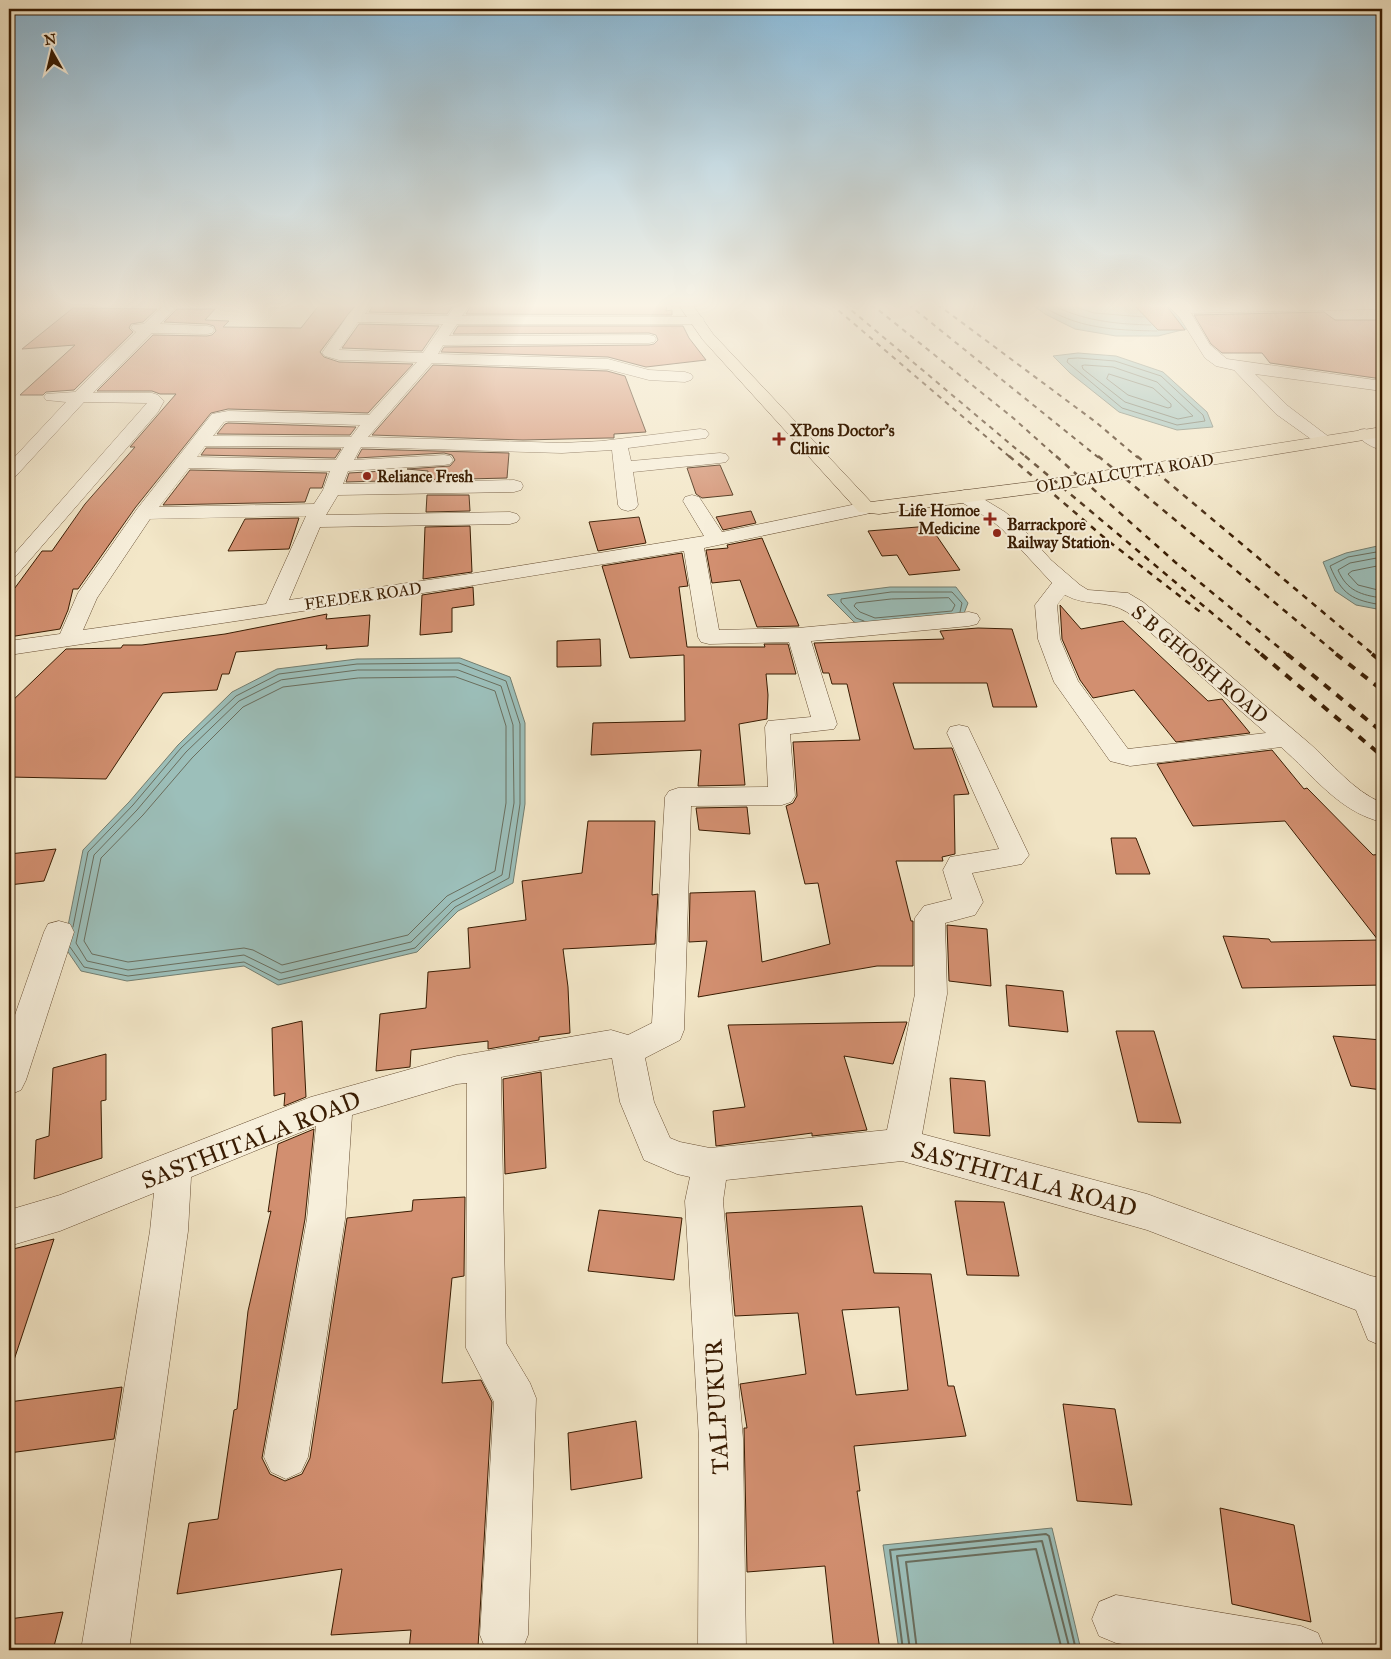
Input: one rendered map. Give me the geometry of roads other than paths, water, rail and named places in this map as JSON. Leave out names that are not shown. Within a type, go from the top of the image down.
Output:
[{"type":"main road","points":[[749,381],[866,508]]},
{"type":"main road","name":"OLD CALCUTTA ROAD","points":[[866,508],[879,508],[1045,486],[1374,433]]},
{"type":"street","points":[[9,473],[95,381]]},
{"type":"street","points":[[274,609],[316,516],[332,490],[341,466],[373,420],[408,381]]},
{"type":"street","points":[[1254,381],[1282,410],[1324,440]]},
{"type":"street","points":[[1349,381],[1382,386]]},
{"type":"street","points":[[9,572],[152,408],[156,401],[152,398],[52,397]]},
{"type":"street","points":[[69,638],[86,598],[144,513],[218,418],[224,416],[373,420]]},
{"type":"street","points":[[1374,433],[1382,445]]},
{"type":"street","points":[[199,441],[357,442],[562,448],[621,444],[700,434]]},
{"type":"street","points":[[621,444],[628,505]]},
{"type":"street","points":[[182,462],[341,466],[512,457]]},
{"type":"street","points":[[624,467],[720,458]]},
{"type":"street","points":[[332,490],[514,486]]},
{"type":"street","name":"S B GHOSH ROAD","points":[[965,496],[998,516],[1010,526],[1063,583],[1083,596],[1120,598],[1135,608],[1356,801],[1382,813]]},
{"type":"street","points":[[692,501],[716,539]]},
{"type":"street","name":"FEEDER ROAD","points":[[9,648],[463,581],[693,544],[866,508]]},
{"type":"street","points":[[144,513],[510,518]]},
{"type":"street","points":[[693,544],[709,637],[798,635],[969,620]]},
{"type":"street","points":[[1063,583],[1046,605],[1048,639],[1066,682],[1119,755],[1130,758],[1286,738]]},
{"type":"street","points":[[627,1051],[668,1030],[678,797],[782,796],[777,727],[825,724],[798,635]]},
{"type":"street","points":[[902,1144],[932,994],[930,918],[934,914],[965,907],[968,902],[957,866],[1015,855],[959,733]]},
{"type":"street","points":[[9,1080],[59,932]]},
{"type":"street","name":"SASTHITALA ROAD","points":[[9,1228],[60,1213],[310,1112],[457,1070],[611,1044],[624,1047],[627,1051],[637,1102],[657,1149],[677,1158],[710,1165],[902,1144],[1147,1212],[1378,1307]]},
{"type":"street","points":[[484,1066],[486,1348],[515,1398],[504,1635]]},
{"type":"street","points":[[286,1458],[326,1219],[335,1105]]},
{"type":"street","name":"TALPUKUR","points":[[710,1165],[704,1201],[721,1439],[722,1650]]},
{"type":"street","points":[[104,1650],[169,1231],[174,1168]]},
{"type":"street","points":[[1116,1619],[1301,1650]]},
{"type":"water","points":[[1081,381],[1173,381],[1207,412],[1213,427],[1177,430],[1119,412]]},
{"type":"water","points":[[1382,545],[1382,610],[1356,605],[1335,591],[1323,562],[1346,553]]},
{"type":"water","points":[[890,587],[956,587],[968,603],[961,621],[873,629],[854,622],[827,595]]},
{"type":"water","points":[[460,658],[510,677],[525,723],[525,804],[513,883],[458,911],[417,952],[278,985],[244,966],[127,981],[81,971],[64,946],[83,850],[129,802],[178,745],[232,692],[277,669],[357,659]]},
{"type":"water","points":[[1052,1528],[1081,1650],[899,1650],[883,1545]]},
{"type":"railway","points":[[921,381],[1011,458]]},
{"type":"railway","points":[[936,381],[1027,458]]},
{"type":"railway","points":[[968,381],[1012,417],[1058,458]]},
{"type":"railway","points":[[1004,381],[1099,458]]},
{"type":"railway","points":[[1041,381],[1097,423],[1138,458]]},
{"type":"railway","points":[[1009,456],[1107,540],[1203,614]]},
{"type":"railway","points":[[1025,456],[1262,655]]},
{"type":"railway","points":[[1056,456],[1175,562],[1288,655]]},
{"type":"railway","points":[[1098,456],[1338,655]]},
{"type":"railway","points":[[1137,456],[1374,655]]},
{"type":"railway","points":[[1261,654],[1382,756]]},
{"type":"railway","points":[[1287,654],[1382,732]]},
{"type":"railway","points":[[1336,654],[1382,690]]},
{"type":"railway","points":[[1372,654],[1382,662]]},
{"type":"place","name":"XPons Doctor's Clinic","points":[[779,439]]},
{"type":"place","name":"Reliance Fresh","points":[[367,476]]},
{"type":"place","name":"Life Homoe Medicine","points":[[990,519]]},
{"type":"place","name":"Barrackpore Railway Station","points":[[997,533]]}]
